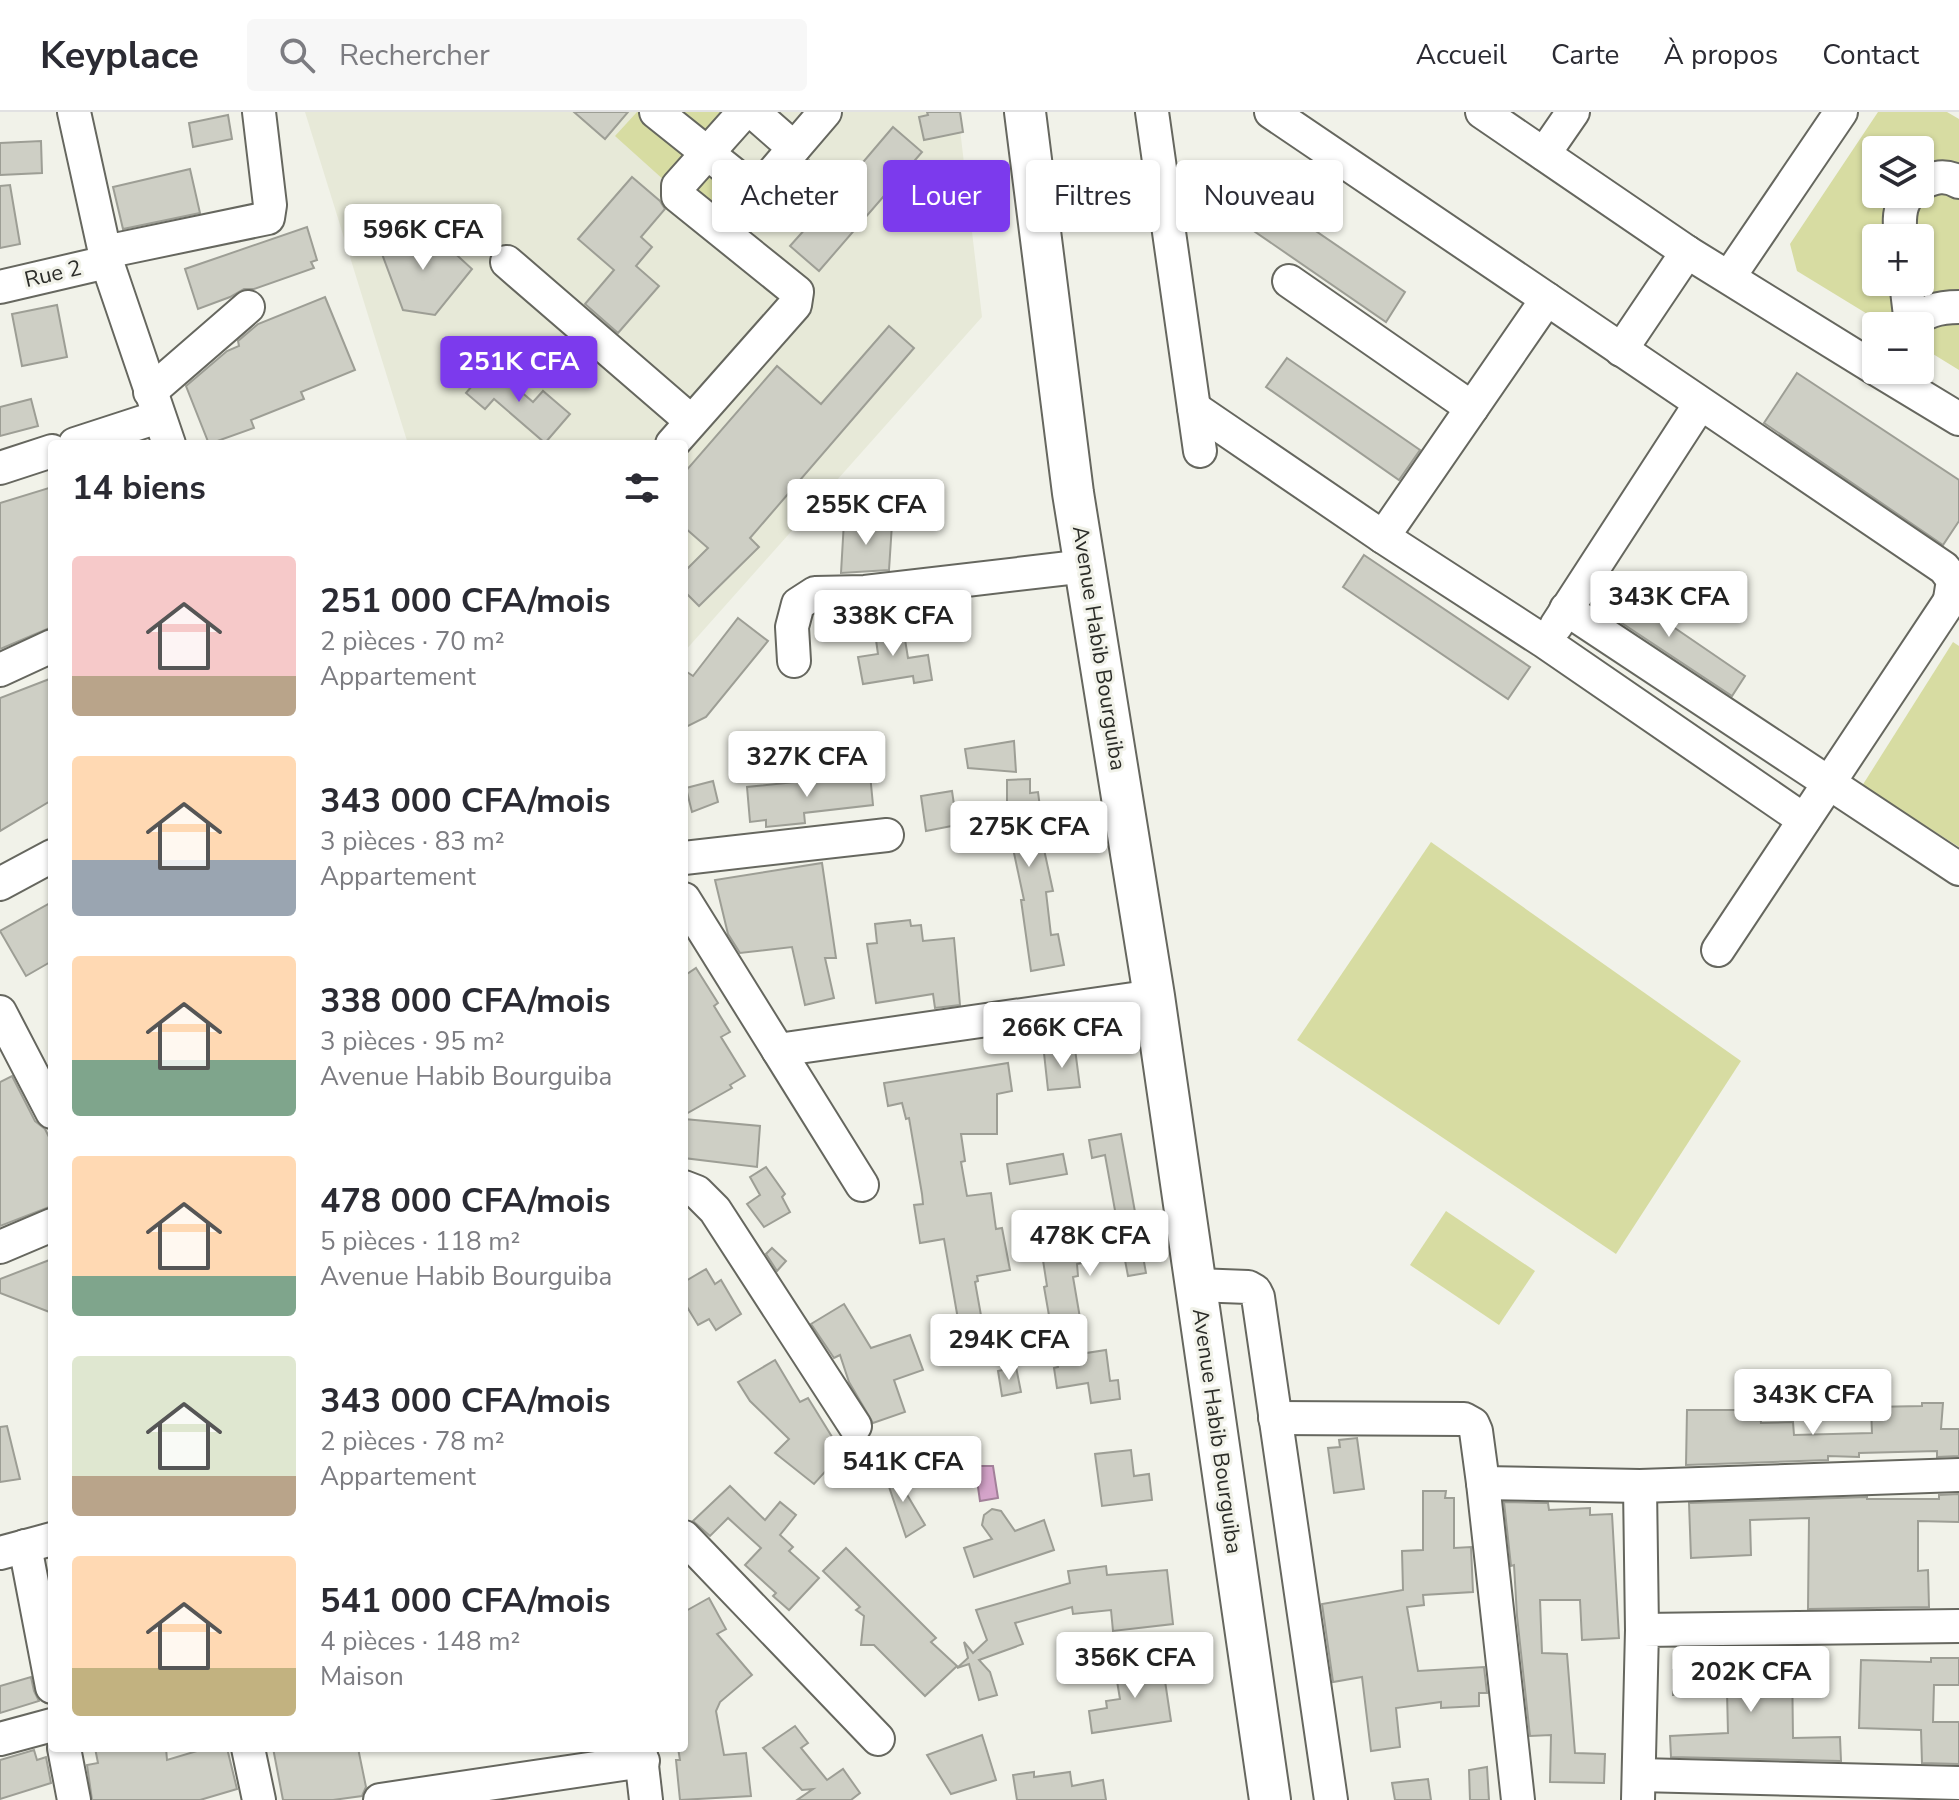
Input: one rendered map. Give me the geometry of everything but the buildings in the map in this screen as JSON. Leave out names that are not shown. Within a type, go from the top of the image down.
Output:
[{"type":"main road","name":"Avenue Habib Bourguiba","points":[[1025,112],[1073,493],[1154,996],[1270,1800]]},
{"type":"street","points":[[74,112],[106,257],[159,418]]},
{"type":"street","name":"Rue 2","points":[[0,287],[106,257],[268,218],[270,205],[259,112]]},
{"type":"street","points":[[656,112],[717,160]]},
{"type":"street","points":[[712,222],[678,196],[677,191],[744,112]]},
{"type":"street","points":[[753,112],[794,148]]},
{"type":"street","points":[[784,160],[825,112]]},
{"type":"street","points":[[1152,112],[1200,451]]},
{"type":"street","points":[[1271,112],[1944,568],[1953,580],[1954,593],[1718,950]]},
{"type":"street","points":[[1482,112],[1687,252],[1862,359]]},
{"type":"street","points":[[1544,154],[1573,112]]},
{"type":"street","points":[[1729,277],[1841,112]]},
{"type":"street","points":[[1934,177],[1952,178],[1959,182]]},
{"type":"street","points":[[507,262],[682,432],[798,298],[797,292],[724,232]]},
{"type":"street","points":[[1621,350],[1687,252]]},
{"type":"street","points":[[1289,281],[1472,408]]},
{"type":"street","points":[[1383,537],[1547,299]]},
{"type":"street","points":[[88,440],[159,418],[248,307]]},
{"type":"street","points":[[1930,312],[1959,307]]},
{"type":"street","points":[[1902,384],[1959,419]]},
{"type":"street","points":[[1545,642],[1700,404]]},
{"type":"street","points":[[1194,408],[1383,537],[1545,642],[1804,820]]},
{"type":"street","points":[[0,468],[48,452]]},
{"type":"street","points":[[794,661],[792,627],[798,604],[815,593],[865,592],[1086,566]]},
{"type":"street","points":[[1566,609],[1959,869]]},
{"type":"street","points":[[0,670],[48,648]]},
{"type":"street","points":[[688,858],[887,835]]},
{"type":"street","points":[[0,884],[48,858]]},
{"type":"street","points":[[688,905],[862,1185]]},
{"type":"street","points":[[778,1050],[1154,996]]},
{"type":"street","points":[[0,1012],[48,1104]]},
{"type":"street","points":[[688,1189],[697,1192],[715,1210],[855,1426]]},
{"type":"street","points":[[0,1247],[48,1227]]},
{"type":"street","points":[[1196,1285],[1237,1285],[1255,1291],[1331,1800]]},
{"type":"street","points":[[1275,1418],[1464,1419],[1473,1424],[1483,1483],[1518,1800]]},
{"type":"street","points":[[1483,1483],[1640,1486],[1959,1475]]},
{"type":"street","points":[[1640,1486],[1642,1630],[1639,1788],[1823,1790],[1959,1783]]},
{"type":"street","points":[[688,1541],[878,1739]]},
{"type":"street","points":[[26,1546],[48,1665]]},
{"type":"street","points":[[1642,1630],[1959,1626]]},
{"type":"street","points":[[0,1739],[48,1726]]},
{"type":"street","points":[[65,1752],[74,1800]]},
{"type":"street","points":[[249,1752],[259,1800]]},
{"type":"street","points":[[380,1800],[641,1754],[646,1800]]},
{"type":"shaded area","points":[[305,112],[958,112],[964,160],[883,160],[883,232],[972,232],[982,317],[688,648],[688,440],[407,440]]},
{"type":"shaded area","points":[[975,1466],[993,1466],[998,1498],[980,1501]]},
{"type":"green space","points":[[637,112],[642,112],[689,154],[665,181],[615,136]]},
{"type":"green space","points":[[679,112],[728,112],[709,133],[700,130]]},
{"type":"green space","points":[[1878,112],[1947,112],[1959,119],[1959,370],[1934,355],[1934,312],[1864,312],[1797,271],[1790,244],[1862,136]]},
{"type":"green space","points":[[706,169],[712,173],[712,206],[693,194]]},
{"type":"green space","points":[[1953,642],[1959,646],[1959,847],[1862,786]]},
{"type":"green space","points":[[1431,842],[1741,1061],[1616,1254],[1297,1040]]},
{"type":"green space","points":[[1446,1211],[1535,1271],[1499,1325],[1410,1265]]}]
